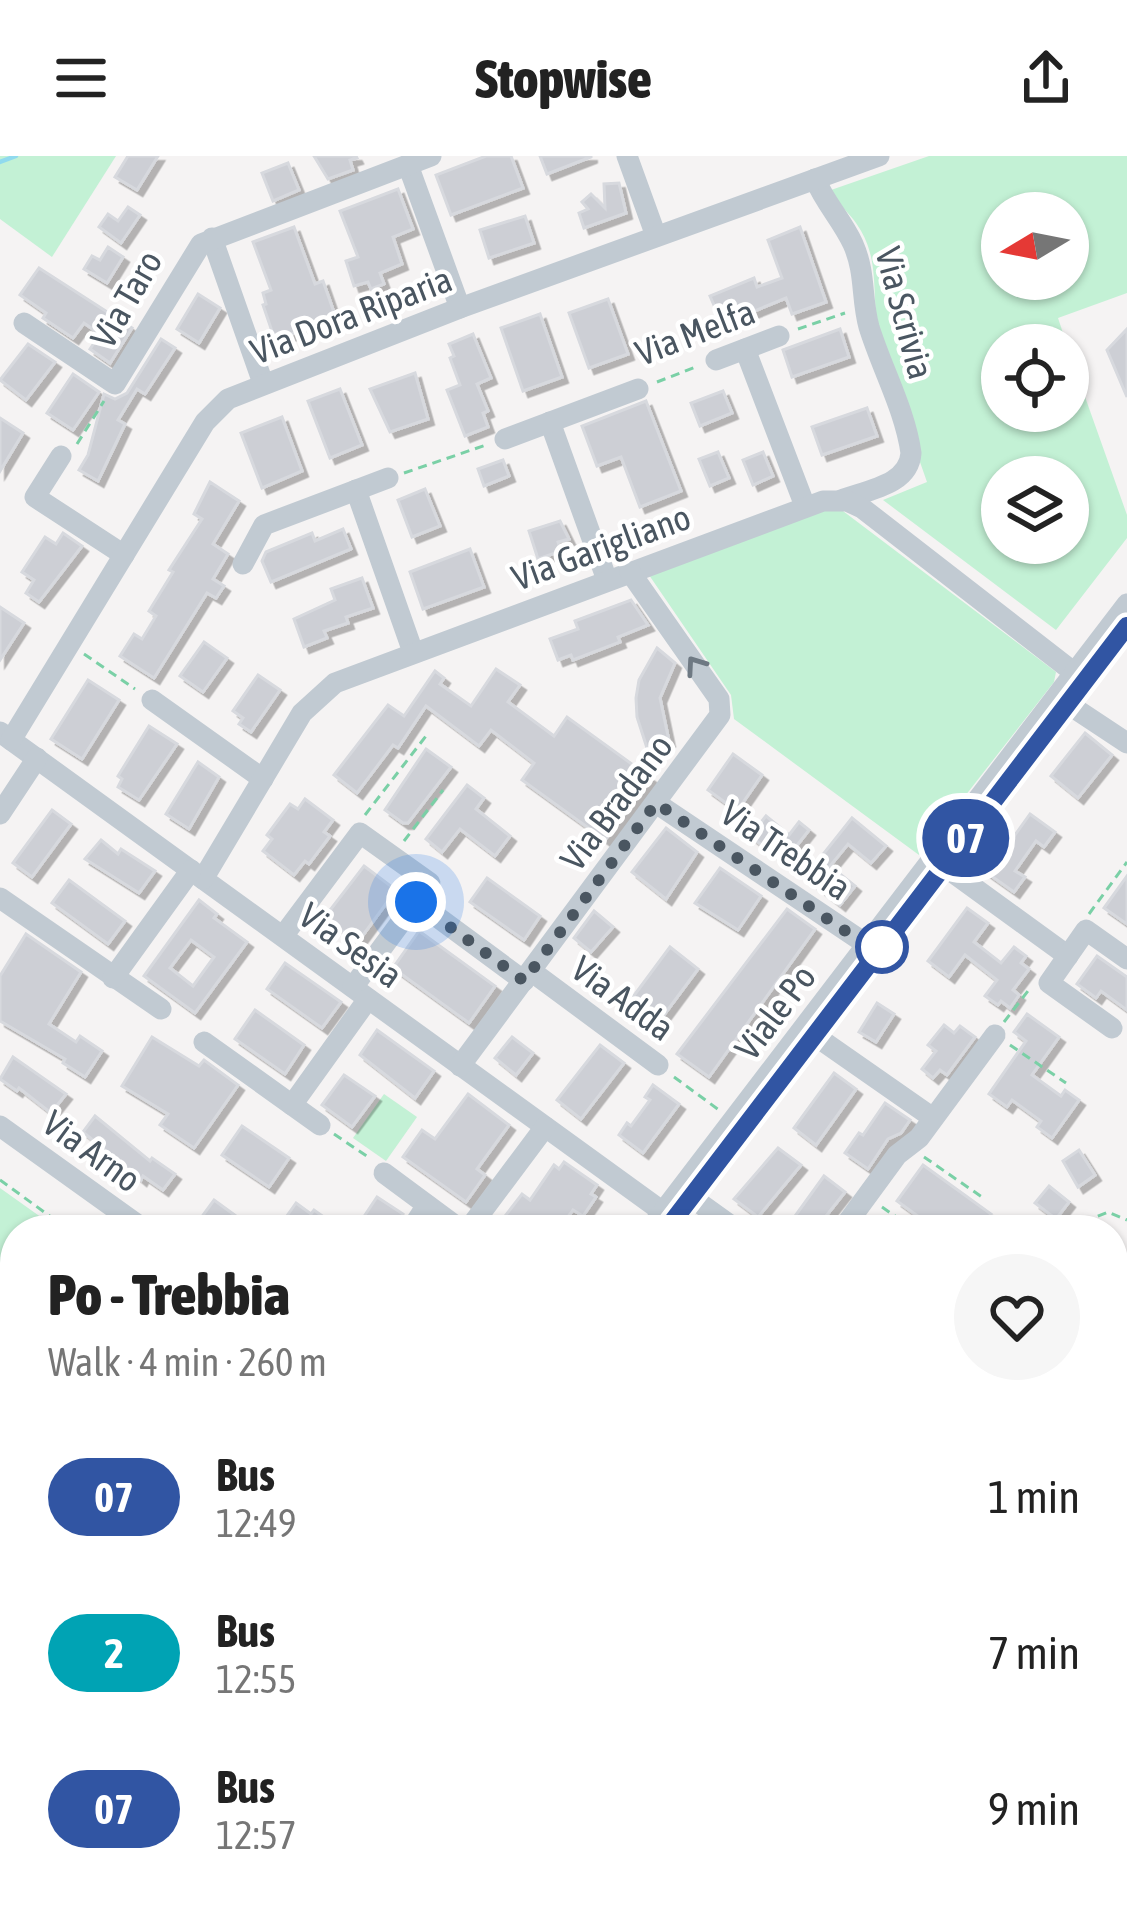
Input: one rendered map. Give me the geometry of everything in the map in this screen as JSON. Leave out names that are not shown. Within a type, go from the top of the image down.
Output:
[{"type":"street","name":"Via Taro","points":[[25,322],[115,384],[191,254],[212,238],[431,156]]},
{"type":"street","points":[[627,156],[656,236]]},
{"type":"street","name":"Via Dora Riparia","points":[[6,736],[69,644],[210,416],[228,399],[863,159]]},
{"type":"street","points":[[408,165],[460,308]]},
{"type":"street","name":"Via Scrivia","points":[[815,179],[828,210],[844,226],[854,248],[866,288],[865,306],[911,459],[901,477],[841,500]]},
{"type":"street","points":[[212,238],[263,383]]},
{"type":"street","name":"Via Melfa","points":[[716,360],[779,336]]},
{"type":"street","points":[[745,349],[805,506]]},
{"type":"street","name":"Via Melfa","points":[[505,439],[638,389]]},
{"type":"street","points":[[550,422],[607,580]]},
{"type":"street","points":[[61,456],[35,496],[124,555]]},
{"type":"street","points":[[243,565],[264,525],[388,478]]},
{"type":"street","points":[[356,490],[413,652]]},
{"type":"street","points":[[841,500],[862,508],[1080,677]]},
{"type":"street","name":"Via Garigliano","points":[[113,978],[197,874],[302,713],[320,693],[349,676],[805,506],[841,500]]},
{"type":"street","name":"Via Bradano","points":[[460,1066],[719,718],[722,706],[629,572]]},
{"type":"street","name":"Viale Po","points":[[672,1215],[692,1197],[810,1032],[1080,677],[1127,604]]},
{"type":"street","name":"Viale Po","points":[[939,863],[1067,704],[1080,677],[1127,626]]},
{"type":"street","points":[[152,700],[263,779]]},
{"type":"street","points":[[1067,704],[1127,743]]},
{"type":"street","name":"Via Sesia","points":[[6,736],[545,1127],[653,1215]]},
{"type":"street","points":[[0,814],[37,758]]},
{"type":"street","name":"Via Trebbia","points":[[656,803],[873,949]]},
{"type":"street","points":[[283,936],[360,833],[430,883],[292,1105]]},
{"type":"street","points":[[939,863],[1068,956]]},
{"type":"street","points":[[0,898],[161,1009]]},
{"type":"street","name":"Via Adda","points":[[416,902],[658,1065]]},
{"type":"street","points":[[1112,1028],[1049,983],[1086,930],[1127,959]]},
{"type":"street","points":[[810,1032],[933,1118]]},
{"type":"street","name":"Viale Po","points":[[669,1215],[734,1120],[810,1032]]},
{"type":"street","points":[[853,1215],[995,1035]]},
{"type":"street","points":[[204,1042],[320,1125]]},
{"type":"street","name":"Via Arno","points":[[0,1126],[124,1215]]},
{"type":"street","points":[[476,1215],[545,1127]]},
{"type":"street","points":[[383,1173],[442,1215]]},
{"type":"street","points":[[692,1197],[716,1215]]},
{"type":"street","points":[[421,1215],[427,1205]]},
{"type":"path","name":"Via Melfa","points":[[779,336],[865,306]]},
{"type":"path","name":"Via Melfa","points":[[638,389],[716,360]]},
{"type":"path","points":[[61,456],[67,460],[115,384]]},
{"type":"path","points":[[388,478],[505,439]]},
{"type":"path","points":[[69,644],[152,700]]},
{"type":"path","points":[[360,833],[365,814],[426,736]]},
{"type":"path","points":[[393,856],[443,790]]},
{"type":"path","points":[[1086,930],[1080,926],[1127,862]]},
{"type":"path","points":[[1049,983],[1039,976],[995,1035],[1066,1083]]},
{"type":"path","name":"Via Adda","points":[[658,1065],[734,1120]]},
{"type":"path","points":[[320,1125],[380,1166],[383,1173]]},
{"type":"path","points":[[908,1147],[982,1197]]},
{"type":"path","points":[[0,1180],[48,1215]]},
{"type":"path","points":[[867,1196],[894,1215]]},
{"type":"green space","points":[[0,156],[116,156],[52,257],[0,219]]},
{"type":"green space","points":[[929,156],[1127,156],[1127,293],[1058,318],[1060,324],[981,324],[981,432],[1089,432],[1089,408],[1127,515],[1127,538],[1056,630],[883,500],[927,482],[882,349],[869,251],[850,215],[831,197],[831,190]]},
{"type":"green space","points":[[839,508],[1056,672],[1054,682],[919,855],[734,719],[731,695],[649,575],[819,510]]},
{"type":"green space","points":[[384,1094],[417,1117],[386,1161],[353,1138]]},
{"type":"green space","points":[[0,1188],[38,1215],[0,1215]]},
{"type":"building","points":[[128,156],[158,156],[137,190],[115,177]]},
{"type":"building","points":[[314,156],[357,158],[350,160],[353,170],[328,179]]},
{"type":"building","points":[[486,156],[511,156],[523,188],[451,215],[436,175]]},
{"type":"building","points":[[540,156],[591,156],[591,157],[547,174]]},
{"type":"building","points":[[288,163],[299,190],[273,201],[262,173]]},
{"type":"building","points":[[619,183],[626,213],[584,228],[579,213],[588,209],[582,202],[591,194],[605,208],[604,184]]},
{"type":"building","points":[[398,189],[413,229],[393,237],[402,264],[380,273],[384,284],[371,289],[368,282],[354,286],[346,261],[358,257],[340,211]]},
{"type":"building","points":[[128,207],[140,215],[121,243],[99,227],[108,214],[118,221]]},
{"type":"building","points":[[525,216],[534,243],[489,258],[480,230]]},
{"type":"building","points":[[294,227],[315,284],[323,281],[336,318],[275,340],[263,305],[263,293],[271,290],[253,242]]},
{"type":"building","points":[[800,227],[826,302],[792,314],[786,298],[730,321],[726,308],[717,312],[710,296],[754,278],[757,287],[782,278],[768,240]]},
{"type":"building","points":[[108,247],[123,257],[107,283],[84,269],[92,256],[100,260]]},
{"type":"building","points":[[39,268],[132,328],[110,363],[90,349],[100,334],[84,323],[73,338],[20,295]]},
{"type":"building","points":[[198,294],[220,308],[199,343],[177,329]]},
{"type":"building","points":[[608,299],[628,354],[589,368],[569,313]]},
{"type":"building","points":[[540,314],[562,377],[523,391],[501,328]]},
{"type":"building","points":[[840,329],[849,357],[792,377],[783,350]]},
{"type":"building","points":[[1127,329],[1127,397],[1107,350]]},
{"type":"building","points":[[473,334],[491,378],[477,384],[488,411],[483,413],[488,427],[465,436],[447,390],[460,385],[449,344]]},
{"type":"building","points":[[161,339],[175,348],[145,394],[137,389],[118,420],[125,424],[98,481],[79,470],[88,455],[104,394],[115,399],[127,393]]},
{"type":"building","points":[[28,344],[55,362],[26,400],[0,380]]},
{"type":"building","points":[[415,373],[428,419],[390,432],[370,389]]},
{"type":"building","points":[[73,374],[99,392],[73,430],[47,413]]},
{"type":"building","points":[[340,389],[362,445],[330,458],[308,401]]},
{"type":"building","points":[[723,391],[732,413],[700,426],[691,403]]},
{"type":"building","points":[[646,401],[681,491],[640,507],[621,457],[597,466],[582,426]]},
{"type":"building","points":[[867,408],[877,436],[822,455],[812,427]]},
{"type":"building","points":[[282,417],[302,471],[262,488],[241,433]]},
{"type":"building","points":[[0,418],[23,433],[0,471]]},
{"type":"building","points":[[718,452],[729,478],[710,486],[699,459]]},
{"type":"building","points":[[763,452],[773,476],[753,485],[743,460]]},
{"type":"building","points":[[503,460],[509,476],[484,486],[478,469]]},
{"type":"building","points":[[210,482],[239,501],[213,544],[228,554],[213,579],[224,586],[216,598],[207,593],[154,678],[120,656],[134,634],[142,639],[156,616],[149,611],[202,519],[194,514]]},
{"type":"building","points":[[425,489],[440,526],[412,537],[398,500]]},
{"type":"building","points":[[560,521],[569,539],[558,542],[561,551],[538,559],[529,531]]},
{"type":"building","points":[[343,529],[351,549],[271,582],[262,561],[266,552],[312,533],[315,541]]},
{"type":"building","points":[[63,533],[82,546],[39,602],[26,593],[34,580],[22,572],[45,537],[56,544]]},
{"type":"building","points":[[470,549],[484,587],[423,609],[410,572]]},
{"type":"building","points":[[362,578],[373,608],[346,617],[348,623],[324,631],[327,638],[304,647],[294,619],[335,600],[331,589]]},
{"type":"building","points":[[631,600],[648,625],[618,637],[620,642],[573,660],[571,655],[558,660],[550,639],[578,629],[575,621]]},
{"type":"building","points":[[0,607],[24,623],[0,660]]},
{"type":"building","points":[[204,642],[227,658],[203,692],[180,676]]},
{"type":"building","points":[[657,648],[675,663],[660,698],[669,741],[647,748],[636,698],[639,680]]},
{"type":"building","points":[[496,669],[520,685],[508,702],[554,736],[567,717],[651,778],[605,840],[522,780],[534,763],[491,730],[479,746],[426,706],[398,748],[393,745],[357,793],[334,775],[388,705],[404,716],[435,671],[444,678],[440,684],[471,706]]},
{"type":"building","points":[[258,675],[280,690],[251,732],[239,724],[243,718],[233,711]]},
{"type":"building","points":[[88,680],[119,700],[82,759],[51,739]]},
{"type":"building","points":[[149,726],[177,744],[139,800],[118,787],[122,779],[118,776]]},
{"type":"building","points":[[1085,733],[1112,755],[1078,798],[1051,776]]},
{"type":"building","points":[[426,749],[451,767],[408,823],[403,823],[385,810]]},
{"type":"building","points":[[733,754],[762,775],[737,811],[708,790]]},
{"type":"building","points":[[198,762],[219,777],[189,829],[166,814]]},
{"type":"building","points":[[467,785],[484,798],[476,809],[510,836],[495,856],[460,829],[442,852],[426,839]]},
{"type":"building","points":[[305,799],[333,820],[324,832],[330,836],[294,875],[263,851],[272,839],[267,835],[290,804],[298,809]]},
{"type":"building","points":[[52,810],[71,824],[32,877],[13,863]]},
{"type":"building","points":[[1030,814],[1055,832],[1044,847],[1036,841],[1015,871],[1025,877],[1014,892],[980,868],[990,854],[997,860]]},
{"type":"building","points":[[766,816],[789,835],[799,822],[809,830],[784,862],[750,836]]},
{"type":"building","points":[[852,818],[886,846],[871,863],[848,844],[830,866],[855,886],[840,905],[805,877]]},
{"type":"building","points":[[666,828],[697,852],[666,899],[632,872]]},
{"type":"building","points":[[101,840],[118,854],[121,849],[155,871],[139,893],[85,859]]},
{"type":"building","points":[[364,866],[396,890],[358,942],[324,918]]},
{"type":"building","points":[[720,868],[761,896],[738,930],[695,903]]},
{"type":"building","points":[[1127,876],[1127,924],[1104,908]]},
{"type":"building","points":[[487,878],[540,916],[524,940],[470,902]]},
{"type":"building","points":[[69,880],[125,921],[108,944],[52,903]]},
{"type":"building","points":[[199,900],[217,914],[214,918],[247,942],[195,1013],[144,976]],"holes":[[[191,940],[214,957],[193,986],[170,968]]]},
{"type":"building","points":[[967,908],[988,923],[974,942],[1001,963],[1014,947],[1026,956],[1021,963],[1029,969],[1013,990],[1019,995],[1010,1008],[985,996],[997,980],[965,955],[949,977],[928,961]]},
{"type":"building","points":[[787,909],[815,929],[709,1077],[677,1054]]},
{"type":"building","points":[[594,911],[613,927],[591,952],[574,938]]},
{"type":"building","points":[[419,931],[495,986],[469,1023],[393,968]]},
{"type":"building","points":[[26,934],[81,972],[49,1024],[76,1042],[80,1036],[102,1051],[85,1077],[63,1063],[65,1059],[0,1021],[0,976]]},
{"type":"building","points":[[670,947],[698,969],[655,1027],[627,1005]]},
{"type":"building","points":[[1097,956],[1127,977],[1127,1010],[1101,991],[1096,998],[1077,984]]},
{"type":"building","points":[[285,963],[341,1002],[322,1028],[267,989]]},
{"type":"building","points":[[877,1003],[894,1014],[876,1042],[859,1032]]},
{"type":"building","points":[[255,1010],[304,1045],[285,1074],[235,1039]]},
{"type":"building","points":[[1027,1014],[1059,1037],[1032,1075],[1061,1096],[1065,1090],[1079,1100],[1052,1138],[1037,1127],[1041,1121],[1012,1100],[1007,1107],[989,1094],[1026,1041],[1014,1032]]},
{"type":"building","points":[[944,1025],[954,1033],[960,1026],[975,1037],[947,1075],[940,1070],[933,1078],[922,1069],[936,1051],[928,1045]]},
{"type":"building","points":[[377,1030],[434,1071],[415,1098],[360,1055]]},
{"type":"building","points":[[152,1037],[199,1066],[204,1060],[238,1085],[194,1148],[160,1125],[168,1114],[122,1086]]},
{"type":"building","points":[[512,1037],[533,1053],[516,1075],[495,1058]]},
{"type":"building","points":[[600,1045],[624,1063],[581,1119],[557,1100]]},
{"type":"building","points":[[13,1057],[66,1094],[51,1113],[0,1079]]},
{"type":"building","points":[[834,1073],[856,1089],[816,1145],[794,1128]]},
{"type":"building","points":[[344,1075],[375,1096],[352,1127],[322,1105]]},
{"type":"building","points":[[653,1085],[679,1104],[643,1153],[619,1135],[650,1100],[645,1097]]},
{"type":"building","points":[[468,1094],[509,1125],[477,1169],[485,1175],[466,1202],[403,1157],[422,1130],[435,1139]]},
{"type":"building","points":[[885,1103],[910,1120],[901,1133],[888,1139],[868,1169],[845,1153]]},
{"type":"building","points":[[95,1116],[150,1161],[175,1174],[163,1190],[143,1176],[141,1180],[83,1132]]},
{"type":"building","points":[[242,1126],[289,1158],[269,1187],[222,1155]]},
{"type":"building","points":[[778,1148],[801,1165],[760,1215],[734,1199]]},
{"type":"building","points":[[1079,1150],[1095,1175],[1078,1187],[1063,1161]]},
{"type":"building","points":[[564,1162],[597,1185],[591,1194],[596,1197],[584,1215],[573,1210],[569,1215],[506,1215],[522,1194],[530,1200],[554,1165],[559,1169]]},
{"type":"building","points":[[923,1165],[991,1214],[916,1215],[897,1201]]},
{"type":"building","points":[[824,1176],[845,1192],[827,1215],[796,1215]]},
{"type":"building","points":[[1049,1186],[1069,1202],[1059,1215],[1051,1215],[1035,1203]]},
{"type":"building","points":[[377,1197],[403,1214],[403,1215],[365,1215]]},
{"type":"building","points":[[214,1200],[234,1215],[203,1215]]},
{"type":"building","points":[[296,1203],[321,1215],[288,1215]]},
{"type":"waterway","points":[[0,162],[16,156]]},
{"type":"bus line","name":"07","points":[[677,1215],[1127,626]]},
{"type":"route","points":[[416,902],[524,981],[656,803],[878,953],[882,947]]}]
